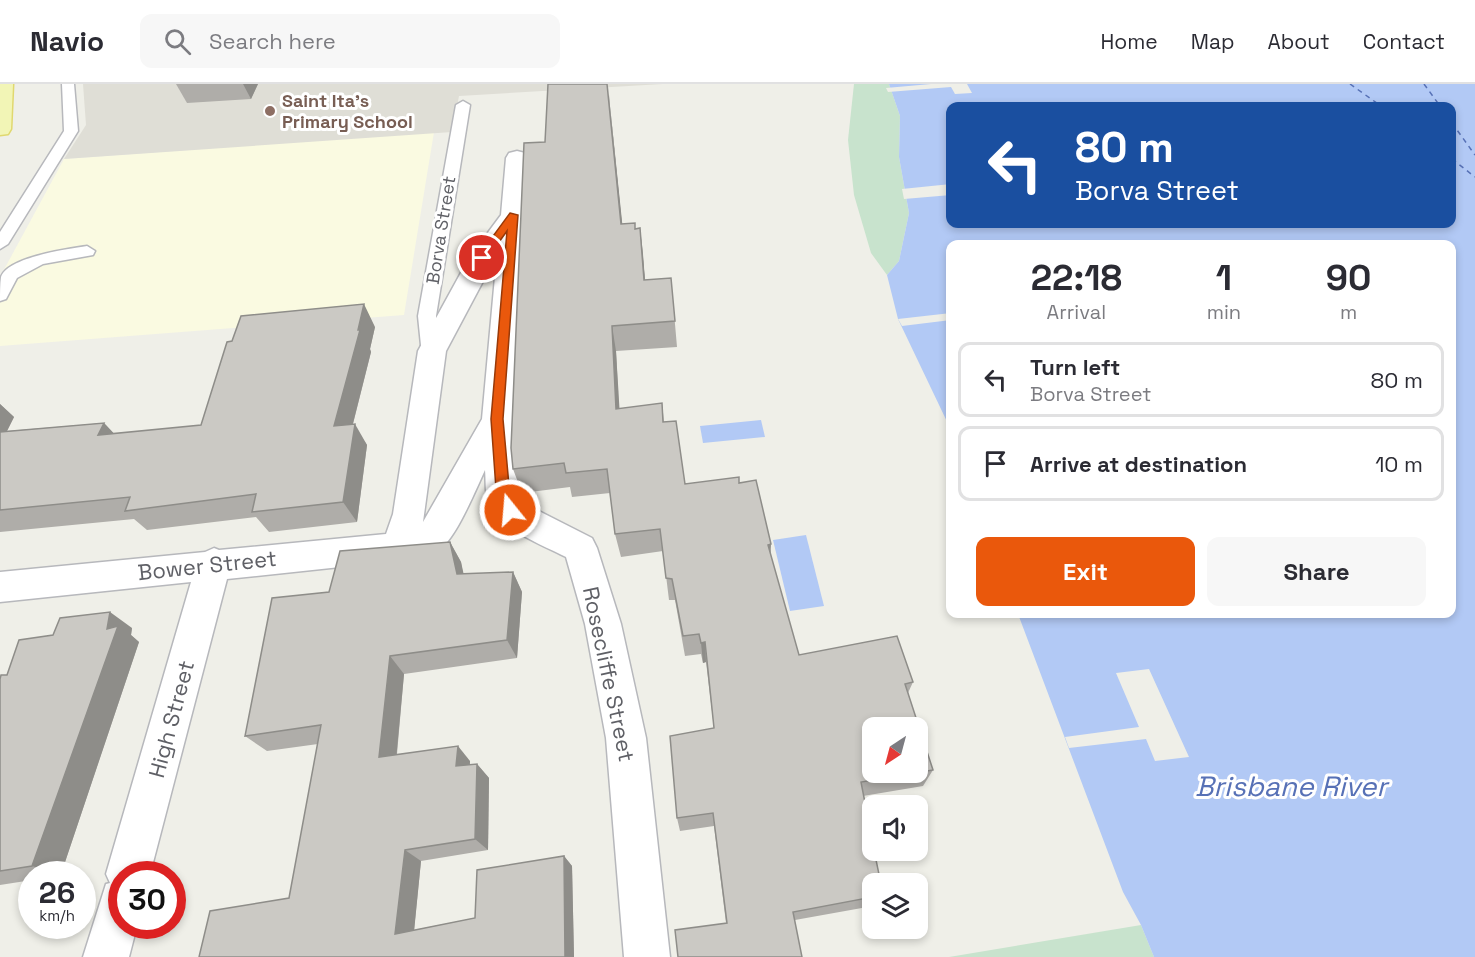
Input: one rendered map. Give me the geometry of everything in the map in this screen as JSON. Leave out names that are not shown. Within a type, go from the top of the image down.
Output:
[{"type":"main road","points":[[0,129],[3,84]]},
{"type":"street","points":[[407,545],[429,539],[437,531],[497,419],[517,158]]},
{"type":"street","name":"Borva Street","points":[[407,545],[431,355],[482,258],[513,215]]},
{"type":"street","name":"Rosecliffe Street","points":[[497,419],[503,497],[506,507],[580,548],[603,624],[626,738],[647,957]]},
{"type":"street","name":"Bower Street","points":[[0,587],[214,563],[407,545]]},
{"type":"street","name":"High Street","points":[[132,861],[214,563]]},
{"type":"street","points":[[106,957],[111,939]]},
{"type":"lane","points":[[0,244],[71,131],[68,84]]},
{"type":"lane","name":"Borva Street","points":[[431,355],[427,316],[463,105]]},
{"type":"lane","points":[[0,295],[10,275],[38,260],[87,251]]},
{"type":"shaded area","name":"Saint Ita's Primary School","points":[[83,84],[663,84],[459,96],[452,132],[64,159],[86,125]]},
{"type":"shaded area","points":[[854,84],[889,84],[900,116],[899,157],[909,213],[899,261],[887,275],[871,253],[854,195],[848,140]]},
{"type":"shaded area","points":[[434,132],[404,315],[0,346],[0,277],[64,159]]},
{"type":"shaded area","points":[[1141,925],[1154,957],[949,957]]},
{"type":"water","name":"Brisbane River","points":[[889,84],[1475,84],[1475,957],[1154,957],[1141,925],[1123,892],[1020,618],[1456,618],[1456,240],[946,240],[946,420],[898,319],[887,275],[899,261],[909,213],[899,157],[900,116]]},
{"type":"water","points":[[761,420],[765,437],[703,443],[700,426]]},
{"type":"water","points":[[806,535],[824,606],[790,611],[773,540]]},
{"type":"pier","points":[[967,84],[972,93],[955,94],[951,87],[888,92],[886,88]]},
{"type":"pier","points":[[946,185],[946,195],[904,199],[902,189]]},
{"type":"pier","points":[[946,314],[946,321],[902,326],[898,319]]},
{"type":"pier","points":[[1149,669],[1189,757],[1155,761],[1146,739],[1069,748],[1065,737],[1139,727],[1116,673]]},
{"type":"building","points":[[548,84],[607,84],[621,224],[635,223],[635,229],[640,228],[644,280],[671,278],[675,321],[612,326],[616,409],[662,403],[663,422],[676,421],[685,484],[739,477],[739,483],[756,480],[771,544],[768,545],[799,655],[897,636],[913,682],[905,684],[916,717],[862,717],[862,861],[876,861],[879,873],[862,873],[862,899],[793,912],[802,957],[678,957],[675,930],[727,923],[713,813],[677,818],[670,736],[714,728],[705,642],[701,643],[699,634],[683,636],[672,579],[666,578],[660,529],[615,534],[607,469],[566,473],[564,463],[513,469],[511,448],[524,143],[545,142]]},
{"type":"building","points":[[364,304],[358,330],[360,330],[334,426],[355,424],[343,502],[252,512],[256,494],[125,511],[130,497],[0,510],[0,432],[104,423],[98,435],[201,425],[227,342],[232,341],[241,316]]},
{"type":"building","points":[[450,542],[457,574],[513,572],[507,640],[390,656],[379,757],[458,746],[456,766],[477,764],[475,839],[405,850],[395,934],[475,918],[477,870],[564,856],[565,957],[199,957],[210,911],[289,898],[321,725],[245,736],[272,598],[329,592],[340,551]]},
{"type":"building","points":[[110,612],[107,629],[118,626],[34,861],[18,861],[18,868],[0,871],[0,679],[1,675],[7,675],[19,640],[53,635],[60,618]]},
{"type":"building","points":[[928,755],[933,770],[928,771]]},
{"type":"ferry route","points":[[1350,84],[1375,102]]},
{"type":"ferry route","points":[[1424,84],[1437,102]]},
{"type":"ferry route","points":[[1456,129],[1475,155]]},
{"type":"ferry route","points":[[1456,162],[1475,177]]},
{"type":"place","name":"Saint Ita's Primary School","points":[[270,111]]},
{"type":"route","points":[[482,258],[513,215],[497,419],[503,497],[506,507],[510,510]]}]
